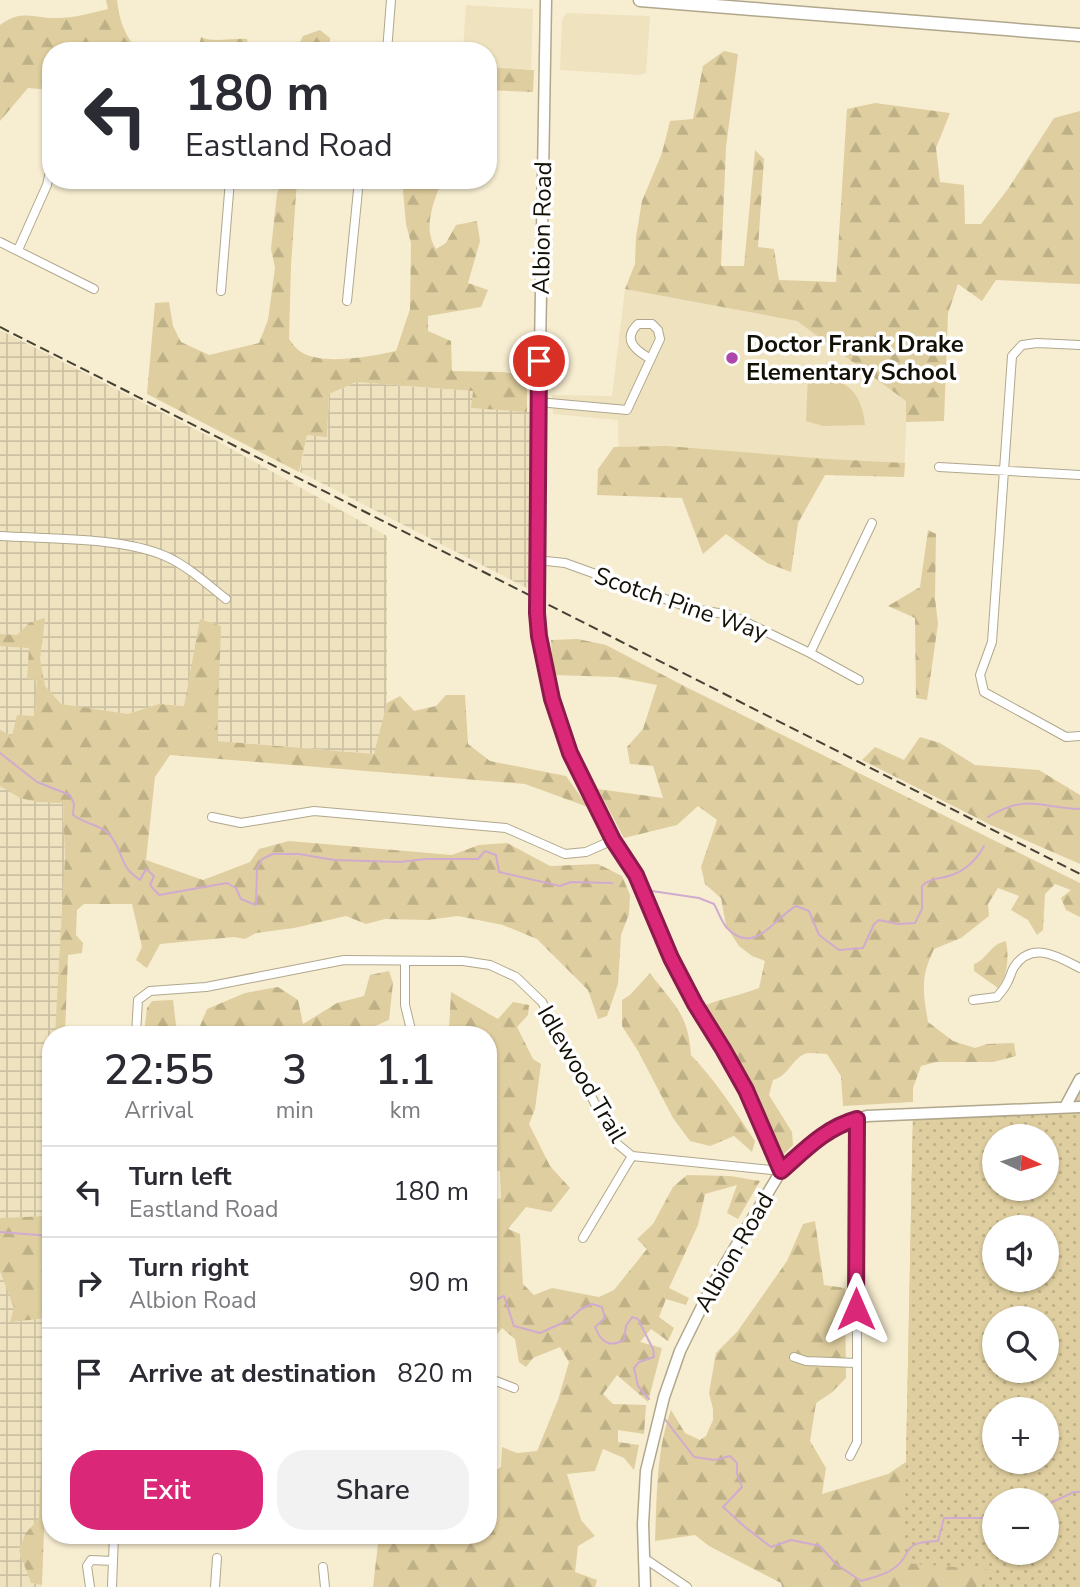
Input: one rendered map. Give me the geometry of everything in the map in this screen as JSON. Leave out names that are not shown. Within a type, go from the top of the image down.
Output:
[{"type":"main road","points":[[640,0],[1080,35]]},
{"type":"street","points":[[388,42],[391,0]]},
{"type":"street","name":"Albion Road","points":[[546,0],[536,560],[539,636],[552,699],[570,753],[613,840],[636,875],[671,958],[695,1004],[746,1090],[781,1171],[712,1286],[680,1351],[664,1397],[646,1471],[645,1587]]},
{"type":"street","points":[[18,250],[45,189]]},
{"type":"street","points":[[221,291],[229,189]]},
{"type":"street","points":[[347,301],[358,189]]},
{"type":"street","points":[[0,242],[94,289]]},
{"type":"street","points":[[538,402],[627,410],[660,339],[658,330],[652,324],[638,324],[632,329],[632,345],[649,358]]},
{"type":"street","points":[[1080,345],[1022,345],[1012,356],[992,642],[980,675],[984,692],[1066,737],[1080,736]]},
{"type":"street","points":[[939,467],[1080,475]]},
{"type":"street","points":[[810,653],[872,523]]},
{"type":"street","points":[[0,536],[128,545],[150,550],[186,567],[226,599]]},
{"type":"street","name":"Scotch Pine Way","points":[[536,560],[565,563],[693,609],[731,615],[859,680]]},
{"type":"street","points":[[212,817],[241,823],[314,811],[506,828],[565,854],[586,852],[613,840]]},
{"type":"street","points":[[973,1000],[997,997],[1007,985],[1013,968],[1023,958],[1036,952],[1052,953],[1080,968]]},
{"type":"street","name":"Idlewood Trail","points":[[136,1026],[138,1000],[150,991],[206,987],[344,960],[463,961],[490,965],[516,977],[542,1002],[615,1142],[632,1156],[781,1171]]},
{"type":"street","points":[[405,962],[404,1004],[410,1026]]},
{"type":"street","points":[[1065,1107],[1080,1079]]},
{"type":"street","points":[[781,1171],[822,1134],[838,1125],[867,1116],[1080,1107]]},
{"type":"street","points":[[850,1456],[857,1442],[857,1119]]},
{"type":"street","points":[[583,1238],[632,1156]]},
{"type":"street","points":[[794,1357],[806,1361],[856,1363]]},
{"type":"street","points":[[497,1381],[514,1388]]},
{"type":"street","points":[[112,1587],[114,1544]]},
{"type":"street","points":[[215,1587],[217,1558]]},
{"type":"street","points":[[644,1558],[687,1587]]},
{"type":"street","points":[[90,1587],[87,1566],[91,1560],[113,1561]]},
{"type":"street","points":[[323,1567],[325,1587]]},
{"type":"shaded area","points":[[466,5],[533,9],[531,69],[497,67],[497,42],[464,42]]},
{"type":"shaded area","points":[[566,13],[650,16],[646,73],[641,75],[560,70],[562,20]]},
{"type":"shaded area","name":"Doctor Frank Drake Elementary School","points":[[625,289],[797,321],[907,401],[904,477],[619,468],[618,420],[553,414],[552,395],[612,396]]},
{"type":"shaded area","points":[[0,330],[212,438],[387,536],[387,703],[375,754],[217,741],[220,626],[201,619],[184,706],[159,704],[128,714],[50,703],[63,803],[65,857],[57,1026],[42,1026],[42,1467],[39,1518],[25,1534],[19,1551],[31,1583],[42,1587],[0,1587]]},
{"type":"shaded area","points":[[356,382],[473,391],[472,408],[535,412],[531,590],[300,472],[307,434],[327,436],[329,394]]},
{"type":"green space","points":[[106,0],[117,0],[119,14],[132,42],[42,42],[42,89],[28,88],[0,121],[0,25],[15,17],[70,17],[108,9]]},
{"type":"green space","points":[[320,30],[330,38],[330,42],[300,42],[303,36]]},
{"type":"green space","points":[[201,37],[217,40],[247,39],[248,42],[200,42]]},
{"type":"green space","points":[[724,51],[738,54],[726,147],[721,266],[744,266],[755,150],[764,159],[758,247],[774,249],[779,280],[836,282],[847,109],[875,103],[950,113],[936,148],[940,182],[964,185],[965,224],[981,224],[1008,189],[1054,118],[1080,111],[1080,284],[996,280],[982,301],[958,284],[948,313],[944,421],[906,422],[906,401],[797,321],[625,289],[635,264],[642,201],[662,153],[670,121],[693,119],[703,66]]},
{"type":"green space","points":[[497,68],[534,70],[533,92],[497,90]]},
{"type":"green space","points":[[279,189],[296,189],[289,339],[301,352],[321,358],[361,357],[396,351],[410,309],[411,243],[406,224],[404,189],[439,189],[430,223],[436,249],[446,243],[456,225],[477,221],[480,241],[468,283],[488,290],[481,307],[428,316],[428,331],[451,341],[452,371],[503,372],[527,376],[527,412],[471,408],[473,391],[356,382],[329,394],[327,437],[307,435],[299,472],[147,394],[155,303],[169,302],[173,326],[181,342],[209,355],[259,343],[268,320],[275,268],[271,249]]},
{"type":"green space","points":[[808,376],[832,379],[848,387],[859,402],[865,425],[823,426],[806,421]]},
{"type":"green space","points":[[666,446],[905,463],[904,477],[825,475],[798,523],[791,572],[767,563],[726,534],[703,554],[682,498],[597,495],[598,469],[614,447]]},
{"type":"green space","points":[[928,530],[936,534],[935,598],[938,624],[927,700],[916,698],[915,618],[888,606],[920,587]]},
{"type":"green space","points":[[45,618],[40,659],[45,686],[61,704],[128,714],[159,704],[184,706],[200,619],[221,626],[217,741],[374,754],[387,703],[400,696],[414,711],[436,706],[446,695],[465,695],[468,744],[490,761],[566,776],[588,807],[525,784],[170,755],[155,777],[146,860],[203,880],[250,862],[259,849],[289,841],[452,855],[479,845],[507,843],[550,866],[598,864],[622,876],[630,895],[629,914],[621,935],[618,984],[607,1016],[598,1019],[588,990],[537,939],[503,925],[458,916],[427,920],[385,919],[366,924],[346,916],[294,928],[256,933],[245,939],[234,937],[160,944],[147,968],[136,960],[142,947],[132,904],[84,904],[77,910],[76,935],[83,943],[82,953],[68,955],[65,1026],[55,1026],[65,857],[63,803],[20,798],[0,786],[0,730],[12,736],[17,715],[34,716],[37,680],[27,679],[29,648],[0,646],[0,634],[17,635],[29,623]]},
{"type":"green space","points":[[578,639],[606,645],[1080,883],[1080,917],[1066,910],[1061,898],[1071,890],[1055,884],[1045,894],[1043,930],[1037,935],[1028,920],[1011,910],[1019,896],[998,888],[988,904],[989,916],[961,938],[934,949],[926,968],[924,985],[928,1022],[953,1041],[975,1048],[987,1044],[1014,1043],[1016,1056],[993,1062],[936,1062],[921,1066],[913,1088],[913,1102],[843,1106],[841,1076],[827,1054],[804,1054],[782,1076],[773,1080],[769,1095],[792,1132],[793,1145],[784,1154],[776,1146],[702,1007],[759,988],[765,961],[752,956],[739,946],[726,926],[721,898],[705,884],[701,867],[717,820],[698,806],[677,825],[624,838],[598,789],[663,798],[653,766],[630,764],[627,747],[643,729],[657,685],[616,677],[553,675],[551,640]]},
{"type":"green space","points":[[920,737],[940,743],[975,765],[1039,770],[1080,795],[1080,864],[991,825],[862,760],[875,747],[904,760]]},
{"type":"green space","points":[[1006,941],[1007,966],[998,988],[974,971],[974,964],[996,945]]},
{"type":"green space","points":[[389,971],[393,983],[389,1020],[375,1026],[200,1026],[207,1009],[245,993],[278,987],[298,1000],[303,1024],[337,1003],[364,996],[370,975]]},
{"type":"green space","points":[[650,973],[683,1019],[691,1055],[717,1086],[755,1141],[752,1152],[734,1136],[710,1146],[690,1141],[673,1118],[622,1026],[622,1000]]},
{"type":"green space","points":[[451,992],[498,1019],[513,1002],[529,1005],[528,1015],[517,1027],[533,1059],[541,1064],[535,1109],[529,1124],[550,1166],[570,1188],[551,1212],[526,1207],[508,1229],[520,1234],[523,1284],[534,1295],[552,1288],[599,1297],[614,1290],[647,1249],[637,1239],[653,1224],[673,1187],[687,1175],[730,1176],[760,1181],[738,1219],[727,1213],[737,1185],[705,1194],[698,1225],[669,1288],[689,1298],[686,1305],[666,1299],[659,1317],[674,1328],[668,1341],[651,1329],[640,1342],[662,1348],[648,1402],[617,1375],[603,1394],[613,1404],[646,1405],[644,1434],[618,1430],[618,1442],[639,1445],[634,1470],[624,1458],[603,1449],[595,1471],[567,1474],[581,1520],[595,1536],[578,1546],[575,1572],[597,1580],[595,1587],[373,1587],[378,1544],[497,1544],[497,1469],[501,1467],[502,1447],[517,1453],[537,1451],[558,1400],[569,1362],[560,1347],[533,1358],[526,1367],[519,1362],[515,1339],[502,1328],[497,1334],[497,1199],[501,1198],[500,1171],[497,1171],[497,1026],[449,1026]]},
{"type":"green space","points":[[173,1000],[176,1026],[145,1026],[147,1008],[152,1001]]},
{"type":"green space","points":[[1080,1076],[1080,1587],[976,1587],[991,1570],[904,1563],[913,1113],[1062,1107]]},
{"type":"green space","points":[[913,1118],[982,1133],[982,1201],[1047,1201],[1048,1215],[982,1215],[982,1292],[1055,1292],[1056,1306],[982,1306],[982,1383],[1059,1383],[1059,1341],[1080,1587],[782,1587],[781,1583],[709,1546],[695,1535],[655,1541],[660,1458],[671,1410],[685,1433],[700,1440],[706,1436],[713,1420],[709,1393],[716,1353],[737,1332],[787,1261],[803,1224],[815,1221],[824,1285],[845,1288],[846,1378],[816,1403],[810,1441],[826,1468],[822,1494],[888,1474],[906,1462]]},
{"type":"green space","points":[[42,1216],[42,1319],[10,1322],[14,1308],[0,1271],[0,1218]]},
{"type":"green space","points":[[42,1443],[42,1585],[31,1583],[19,1551],[25,1534],[39,1518]]},
{"type":"waterway","points":[[0,753],[37,782],[70,795],[74,804],[73,815],[108,833],[131,873],[140,880],[146,869],[154,876],[150,885],[159,895],[227,883],[236,888],[241,899],[256,905],[257,869],[262,859],[273,854],[299,854],[334,860],[400,862],[478,859],[485,851],[496,855],[499,872],[560,886],[571,882],[612,883]]},
{"type":"waterway","points":[[988,817],[1014,805],[1024,804],[1080,809]]},
{"type":"waterway","points":[[652,891],[699,898],[714,904],[727,928],[737,936],[746,938],[764,932],[796,906],[809,911],[819,935],[839,950],[863,948],[874,924],[879,920],[898,924],[915,923],[922,909],[922,886],[965,868],[974,861],[984,846]]},
{"type":"waterway","points":[[0,1232],[42,1235]]},
{"type":"waterway","points":[[497,1299],[504,1296],[514,1326],[540,1333],[569,1320],[581,1309],[592,1304],[602,1307],[605,1318],[595,1327],[603,1340],[610,1343],[624,1340],[626,1326],[632,1317],[638,1319],[653,1349],[654,1357],[639,1362],[634,1368],[638,1386],[649,1399]]},
{"type":"waterway","points":[[664,1418],[694,1457],[715,1460],[730,1456],[737,1463],[737,1474],[742,1487],[723,1507],[745,1527],[771,1547],[791,1540],[820,1546],[836,1564],[861,1581],[893,1569],[900,1564],[912,1546],[938,1541],[944,1518],[982,1518]]},
{"type":"waterway","points":[[1059,1499],[1080,1492]]},
{"type":"railway","points":[[0,327],[1080,874]]},
{"type":"place","name":"Doctor Frank Drake Elementary School","points":[[732,358]]},
{"type":"route","points":[[539,361],[537,613],[552,699],[570,753],[613,840],[636,875],[671,958],[695,1004],[746,1090],[781,1171],[822,1134],[857,1119],[856,1309]]}]
